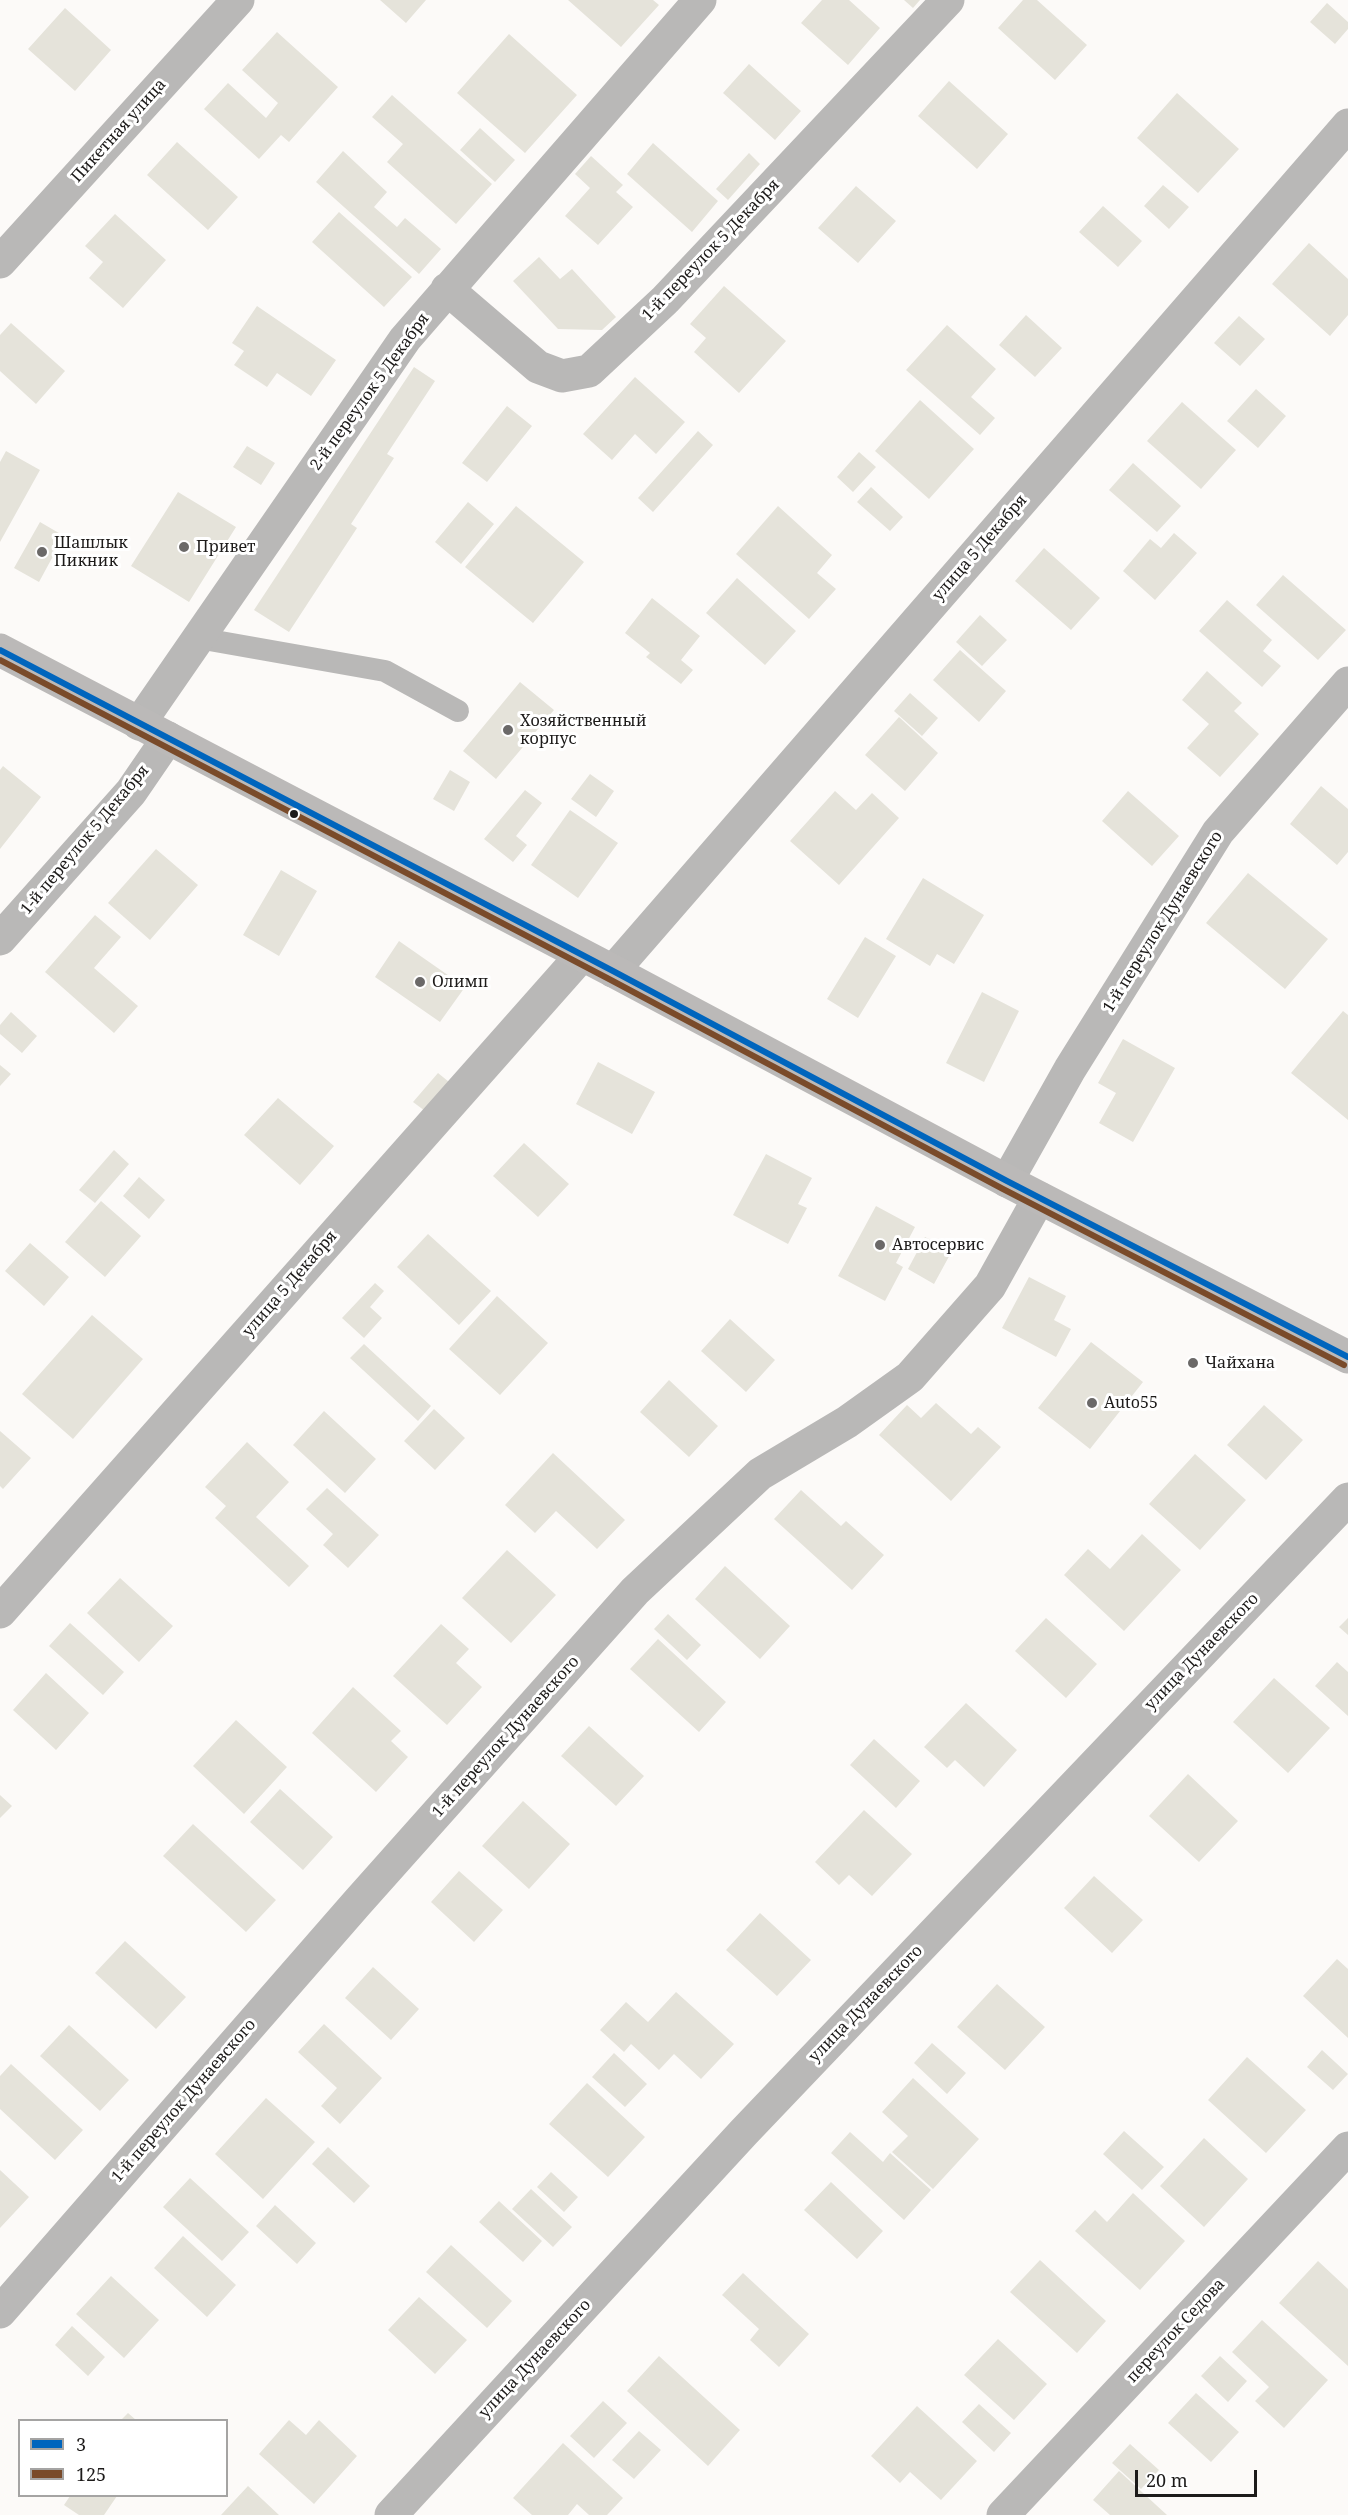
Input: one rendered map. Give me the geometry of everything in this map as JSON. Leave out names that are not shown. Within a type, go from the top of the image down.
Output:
[{"type":"main road","points":[[0,650],[613,971],[1006,1181],[1348,1356]]},
{"type":"street","name":"Пикетная улица","points":[[0,262],[238,0]]},
{"type":"street","name":"2-й переулок 5 Декабря","points":[[140,724],[405,339],[700,0]]},
{"type":"street","name":"1-й переулок 5 Декабря","points":[[447,289],[538,367],[562,376],[589,370],[665,300],[948,0]]},
{"type":"street","name":"улица 5 Декабря","points":[[613,971],[1348,125]]},
{"type":"street","name":"1-й переулок Дунаевского","points":[[1006,1181],[1070,1069],[1218,832],[1348,683]]},
{"type":"street","name":"1-й переулок 5 Декабря","points":[[0,939],[130,792],[168,738]]},
{"type":"street","name":"улица 5 Декабря","points":[[0,1612],[581,956]]},
{"type":"street","name":"1-й переулок Дунаевского","points":[[0,2312],[350,1912],[636,1591],[760,1474],[847,1422],[910,1377],[990,1286],[1039,1198]]},
{"type":"street","name":"улица Дунаевского","points":[[392,2515],[744,2132],[1348,1499]]},
{"type":"street","name":"переулок Седова","points":[[1003,2515],[1348,2148]]},
{"type":"lane","points":[[198,638],[385,671],[458,711]]},
{"type":"building","points":[[380,0],[426,0],[406,23]]},
{"type":"building","points":[[568,0],[653,0],[659,5],[621,47]]},
{"type":"building","points":[[822,0],[849,0],[880,28],[848,65],[801,23]]},
{"type":"building","points":[[904,0],[920,0],[913,8]]},
{"type":"building","points":[[1023,0],[1037,0],[1087,45],[1055,80],[998,28]]},
{"type":"building","points":[[1327,3],[1348,22],[1348,29],[1335,44],[1310,22]]},
{"type":"building","points":[[65,8],[111,50],[75,91],[28,49]]},
{"type":"building","points":[[277,32],[338,87],[289,142],[281,135],[259,159],[204,109],[228,83],[266,118],[278,103],[242,70]]},
{"type":"building","points":[[509,34],[577,95],[525,153],[457,93]]},
{"type":"building","points":[[749,64],[801,111],[775,140],[723,93]]},
{"type":"building","points":[[949,81],[1008,134],[977,169],[918,116]]},
{"type":"building","points":[[1177,93],[1239,149],[1198,193],[1137,138]]},
{"type":"building","points":[[392,95],[492,184],[456,224],[387,162],[403,144],[372,117]]},
{"type":"building","points":[[480,128],[515,160],[495,182],[460,150]]},
{"type":"building","points":[[177,142],[238,197],[208,230],[147,175]]},
{"type":"building","points":[[653,143],[718,201],[692,232],[627,174]]},
{"type":"building","points":[[343,151],[387,192],[374,207],[397,227],[405,218],[441,249],[419,274],[316,182]]},
{"type":"building","points":[[749,153],[760,164],[728,200],[716,189]]},
{"type":"building","points":[[591,156],[623,185],[616,192],[633,207],[598,245],[565,216],[590,188],[575,174]]},
{"type":"building","points":[[1163,185],[1189,207],[1169,229],[1144,206]]},
{"type":"building","points":[[856,186],[896,221],[858,263],[818,228]]},
{"type":"building","points":[[1103,206],[1142,241],[1118,267],[1079,232]]},
{"type":"building","points":[[339,212],[412,277],[384,307],[312,242]]},
{"type":"building","points":[[115,214],[166,260],[123,308],[89,278],[103,262],[85,246]]},
{"type":"building","points":[[1309,243],[1348,279],[1348,315],[1330,336],[1272,284]]},
{"type":"building","points":[[539,257],[560,279],[572,269],[616,317],[602,330],[558,329],[513,281]]},
{"type":"building","points":[[724,286],[786,341],[739,393],[694,352],[706,338],[690,324]]},
{"type":"building","points":[[257,306],[336,360],[311,396],[277,373],[267,387],[234,365],[244,351],[232,343]]},
{"type":"building","points":[[1026,315],[1062,348],[1035,377],[999,345]]},
{"type":"building","points":[[1239,316],[1265,339],[1240,366],[1214,343]]},
{"type":"building","points":[[11,323],[65,371],[36,404],[0,371],[0,335]]},
{"type":"building","points":[[947,325],[996,369],[971,397],[995,418],[980,435],[906,370]]},
{"type":"building","points":[[414,367],[435,381],[387,454],[394,458],[351,524],[357,528],[289,632],[254,610]]},
{"type":"building","points":[[635,377],[685,422],[656,454],[635,434],[612,460],[583,434]]},
{"type":"building","points":[[1256,389],[1286,416],[1258,448],[1227,421]]},
{"type":"building","points":[[920,400],[974,449],[929,499],[875,451]]},
{"type":"building","points":[[1182,402],[1236,450],[1201,489],[1147,441]]},
{"type":"building","points":[[507,406],[532,426],[487,482],[462,463]]},
{"type":"building","points":[[698,431],[713,445],[653,512],[638,498]]},
{"type":"building","points":[[247,446],[275,463],[261,485],[233,467]]},
{"type":"building","points":[[6,451],[40,470],[0,542],[0,462]]},
{"type":"building","points":[[859,452],[876,467],[853,492],[837,477]]},
{"type":"building","points":[[1133,463],[1181,506],[1157,532],[1109,490]]},
{"type":"building","points":[[871,487],[903,517],[890,531],[857,502]]},
{"type":"building","name":"Привет","points":[[178,492],[236,527],[189,602],[131,566]]},
{"type":"building","points":[[468,502],[494,524],[461,564],[435,542]]},
{"type":"building","points":[[516,506],[584,562],[533,623],[465,567]]},
{"type":"building","points":[[778,506],[832,555],[817,573],[836,589],[809,619],[736,554]]},
{"type":"building","points":[[40,522],[64,536],[39,582],[14,568]]},
{"type":"building","points":[[1174,533],[1197,553],[1155,600],[1123,571],[1150,539],[1161,548]]},
{"type":"building","points":[[1044,548],[1100,598],[1071,630],[1015,581]]},
{"type":"building","points":[[1283,575],[1346,630],[1318,660],[1256,605]]},
{"type":"building","points":[[737,578],[796,631],[765,665],[706,613]]},
{"type":"building","points":[[652,598],[700,636],[681,660],[693,670],[681,684],[646,657],[650,653],[625,633]]},
{"type":"building","points":[[1227,600],[1272,640],[1263,651],[1281,666],[1262,687],[1199,631]]},
{"type":"building","points":[[980,615],[1007,640],[982,666],[956,642]]},
{"type":"building","points":[[960,650],[1006,691],[979,722],[933,680]]},
{"type":"building","points":[[1207,671],[1242,703],[1234,711],[1259,734],[1220,777],[1187,748],[1209,724],[1182,700]]},
{"type":"building","name":"Хозяйственный корпус","points":[[520,682],[554,710],[496,779],[463,751]]},
{"type":"building","points":[[910,693],[938,718],[922,736],[894,711]]},
{"type":"building","points":[[899,717],[938,753],[905,791],[865,755]]},
{"type":"building","points":[[3,766],[41,797],[0,849],[0,770]]},
{"type":"building","points":[[450,770],[470,782],[454,811],[433,799]]},
{"type":"building","points":[[590,774],[614,791],[596,817],[571,799]]},
{"type":"building","points":[[1321,786],[1348,809],[1348,852],[1337,865],[1290,824]]},
{"type":"building","points":[[525,790],[542,803],[516,836],[527,845],[513,862],[484,839]]},
{"type":"building","points":[[835,791],[856,810],[872,793],[899,818],[839,885],[790,841]]},
{"type":"building","points":[[1128,791],[1179,836],[1152,866],[1102,821]]},
{"type":"building","points":[[570,810],[618,843],[578,898],[531,865]]},
{"type":"building","points":[[156,849],[198,885],[150,940],[108,903]]},
{"type":"building","points":[[281,870],[317,891],[279,956],[243,935]]},
{"type":"building","points":[[1248,873],[1328,939],[1285,989],[1206,923]]},
{"type":"building","points":[[923,878],[984,915],[954,964],[937,954],[930,966],[886,939]]},
{"type":"building","points":[[95,915],[121,937],[94,968],[138,1006],[114,1033],[45,972]]},
{"type":"building","points":[[865,937],[896,956],[858,1018],[827,999]]},
{"type":"building","name":"Олимп","points":[[399,941],[465,987],[440,1022],[375,977]]},
{"type":"building","points":[[982,992],[1019,1011],[984,1082],[946,1063]]},
{"type":"building","points":[[1343,1011],[1348,1015],[1348,1120],[1291,1073]]},
{"type":"building","points":[[11,1012],[37,1036],[22,1053],[0,1034],[0,1025]]},
{"type":"building","points":[[1123,1039],[1175,1068],[1133,1142],[1099,1123],[1116,1093],[1098,1083]]},
{"type":"building","points":[[598,1062],[655,1092],[632,1134],[576,1104]]},
{"type":"building","points":[[0,1065],[11,1074],[0,1086]]},
{"type":"building","points":[[438,1073],[454,1086],[429,1114],[413,1102]]},
{"type":"building","points":[[278,1098],[334,1146],[300,1185],[244,1135]]},
{"type":"building","points":[[524,1143],[569,1184],[538,1217],[493,1176]]},
{"type":"building","points":[[114,1150],[129,1164],[95,1203],[79,1190]]},
{"type":"building","points":[[766,1154],[812,1178],[798,1204],[807,1208],[788,1244],[733,1215]]},
{"type":"building","points":[[139,1177],[165,1200],[149,1219],[123,1196]]},
{"type":"building","points":[[101,1201],[141,1236],[105,1277],[65,1242]]},
{"type":"building","name":"Автосервис","points":[[876,1206],[915,1227],[896,1263],[903,1267],[885,1301],[838,1276]]},
{"type":"building","points":[[428,1234],[491,1291],[459,1325],[397,1267]]},
{"type":"building","points":[[925,1237],[952,1251],[934,1284],[908,1269]]},
{"type":"building","points":[[30,1243],[69,1277],[44,1306],[5,1271]]},
{"type":"building","points":[[1029,1277],[1066,1296],[1054,1320],[1071,1329],[1056,1357],[1002,1328]]},
{"type":"building","points":[[375,1283],[384,1291],[370,1307],[382,1318],[364,1338],[342,1318]]},
{"type":"building","points":[[497,1296],[548,1343],[500,1395],[449,1349]]},
{"type":"building","points":[[92,1315],[143,1359],[73,1439],[22,1394]]},
{"type":"building","points":[[730,1319],[775,1360],[746,1392],[701,1351]]},
{"type":"building","points":[[1091,1342],[1143,1382],[1090,1449],[1038,1408]]},
{"type":"building","points":[[364,1344],[431,1406],[418,1421],[350,1358]]},
{"type":"building","points":[[669,1380],[718,1426],[689,1457],[640,1412]]},
{"type":"building","points":[[936,1403],[971,1434],[978,1427],[1001,1447],[951,1501],[879,1435],[907,1405],[921,1418]]},
{"type":"building","points":[[1264,1405],[1303,1440],[1266,1480],[1227,1445]]},
{"type":"building","points":[[434,1409],[465,1438],[435,1470],[404,1441]]},
{"type":"building","points":[[324,1411],[376,1459],[345,1493],[293,1445]]},
{"type":"building","points":[[0,1431],[31,1458],[3,1489],[0,1486]]},
{"type":"building","points":[[247,1442],[289,1482],[256,1517],[309,1566],[289,1587],[215,1518],[226,1506],[205,1487]]},
{"type":"building","points":[[553,1453],[625,1520],[597,1549],[556,1511],[535,1533],[505,1505]]},
{"type":"building","points":[[1195,1454],[1246,1500],[1200,1550],[1149,1504]]},
{"type":"building","points":[[327,1488],[379,1535],[348,1568],[323,1545],[333,1534],[306,1509]]},
{"type":"building","points":[[801,1490],[841,1526],[846,1521],[884,1555],[852,1590],[774,1519]]},
{"type":"building","points":[[1142,1534],[1181,1570],[1124,1631],[1064,1575],[1088,1549],[1110,1569]]},
{"type":"building","points":[[507,1550],[556,1595],[511,1643],[462,1598]]},
{"type":"building","points":[[725,1566],[790,1626],[760,1659],[695,1599]]},
{"type":"building","points":[[120,1578],[173,1626],[139,1662],[87,1613]]},
{"type":"building","points":[[668,1614],[701,1645],[687,1660],[654,1629]]},
{"type":"building","points":[[1046,1618],[1097,1664],[1066,1698],[1015,1651]]},
{"type":"building","points":[[1348,1618],[1348,1635],[1339,1627]]},
{"type":"building","points":[[70,1623],[124,1672],[103,1695],[49,1646]]},
{"type":"building","points":[[441,1624],[469,1649],[456,1663],[482,1687],[447,1725],[393,1676]]},
{"type":"building","points":[[658,1639],[726,1702],[699,1732],[630,1669]]},
{"type":"building","points":[[1337,1662],[1348,1672],[1348,1716],[1315,1686]]},
{"type":"building","points":[[46,1673],[89,1713],[56,1750],[13,1710]]},
{"type":"building","points":[[1274,1678],[1330,1728],[1288,1773],[1233,1722]]},
{"type":"building","points":[[353,1687],[401,1731],[391,1741],[408,1757],[376,1792],[312,1733]]},
{"type":"building","points":[[966,1703],[1017,1750],[984,1787],[955,1760],[947,1768],[924,1747]]},
{"type":"building","points":[[236,1720],[287,1767],[244,1814],[193,1766]]},
{"type":"building","points":[[589,1726],[644,1776],[616,1806],[561,1756]]},
{"type":"building","points":[[874,1739],[920,1781],[896,1808],[850,1765]]},
{"type":"building","points":[[1188,1774],[1238,1821],[1199,1862],[1149,1816]]},
{"type":"building","points":[[280,1789],[333,1837],[303,1870],[250,1822]]},
{"type":"building","points":[[0,1795],[12,1806],[0,1818]]},
{"type":"building","points":[[523,1801],[570,1844],[529,1889],[482,1846]]},
{"type":"building","points":[[864,1810],[912,1854],[872,1896],[849,1875],[839,1885],[815,1862]]},
{"type":"building","points":[[193,1824],[276,1900],[246,1932],[163,1856]]},
{"type":"building","points":[[459,1871],[503,1910],[474,1942],[431,1902]]},
{"type":"building","points":[[1094,1876],[1143,1920],[1112,1953],[1064,1908]]},
{"type":"building","points":[[760,1913],[811,1960],[777,1996],[726,1950]]},
{"type":"building","points":[[125,1941],[186,1997],[156,2029],[95,1973]]},
{"type":"building","points":[[1337,1959],[1348,1969],[1348,2038],[1303,1996]]},
{"type":"building","points":[[373,1967],[419,2009],[391,2040],[345,1998]]},
{"type":"building","points":[[997,1984],[1045,2027],[1005,2070],[957,2027]]},
{"type":"building","points":[[676,1992],[734,2044],[701,2079],[674,2054],[659,2070],[631,2044],[624,2052],[600,2030],[626,2002],[648,2022]]},
{"type":"building","points":[[324,2024],[382,2078],[340,2124],[321,2106],[337,2088],[298,2052]]},
{"type":"building","points":[[69,2025],[129,2080],[100,2111],[40,2056]]},
{"type":"building","points":[[932,2043],[966,2073],[947,2094],[914,2063]]},
{"type":"building","points":[[1322,2050],[1348,2074],[1333,2090],[1307,2067]]},
{"type":"building","points":[[614,2053],[647,2084],[625,2107],[592,2077]]},
{"type":"building","points":[[1247,2057],[1306,2110],[1266,2153],[1208,2100]]},
{"type":"building","points":[[11,2064],[83,2130],[55,2160],[0,2109],[0,2076]]},
{"type":"building","points":[[913,2078],[979,2139],[933,2189],[892,2152],[908,2136],[882,2112]]},
{"type":"building","points":[[587,2083],[645,2137],[608,2177],[549,2124]]},
{"type":"building","points":[[266,2098],[315,2142],[263,2199],[215,2154]]},
{"type":"building","points":[[1124,2131],[1164,2167],[1142,2190],[1103,2154]]},
{"type":"building","points":[[850,2132],[883,2162],[890,2153],[931,2190],[904,2220],[831,2153]]},
{"type":"building","points":[[1204,2138],[1248,2179],[1204,2227],[1160,2186]]},
{"type":"building","points":[[328,2147],[370,2186],[354,2203],[312,2164]]},
{"type":"building","points":[[0,2170],[29,2197],[0,2228]]},
{"type":"building","points":[[551,2172],[578,2197],[564,2212],[537,2187]]},
{"type":"building","points":[[190,2178],[249,2232],[222,2261],[163,2207]]},
{"type":"building","points":[[831,2182],[883,2231],[857,2259],[804,2210]]},
{"type":"building","points":[[531,2189],[572,2227],[553,2247],[512,2209]]},
{"type":"building","points":[[1133,2193],[1185,2241],[1140,2290],[1075,2231],[1095,2210],[1107,2222]]},
{"type":"building","points":[[499,2201],[542,2241],[523,2262],[479,2222]]},
{"type":"building","points":[[275,2205],[316,2243],[297,2264],[256,2226]]},
{"type":"building","points":[[183,2236],[236,2285],[207,2317],[154,2268]]},
{"type":"building","points":[[451,2245],[512,2301],[487,2328],[426,2272]]},
{"type":"building","points":[[1040,2260],[1106,2321],[1077,2353],[1010,2292]]},
{"type":"building","points":[[1318,2261],[1348,2289],[1348,2366],[1279,2303]]},
{"type":"building","points":[[743,2273],[809,2334],[779,2367],[750,2340],[759,2329],[722,2295]]},
{"type":"building","points":[[111,2276],[159,2320],[124,2358],[76,2314]]},
{"type":"building","points":[[419,2297],[467,2340],[435,2374],[388,2330]]},
{"type":"building","points":[[1262,2320],[1328,2380],[1284,2428],[1255,2401],[1269,2387],[1232,2352]]},
{"type":"building","points":[[72,2326],[105,2357],[88,2376],[55,2345]]},
{"type":"building","points":[[998,2339],[1047,2384],[1014,2420],[964,2375]]},
{"type":"building","points":[[659,2356],[740,2430],[708,2466],[627,2391]]},
{"type":"building","points":[[1220,2356],[1247,2381],[1228,2402],[1201,2376]]},
{"type":"building","points":[[1196,2393],[1239,2432],[1211,2462],[1168,2423]]},
{"type":"building","points":[[603,2401],[627,2423],[594,2458],[570,2436]]},
{"type":"building","points":[[979,2404],[1011,2433],[994,2452],[962,2422]]},
{"type":"building","points":[[917,2406],[977,2461],[941,2500],[910,2472],[900,2483],[871,2456]]},
{"type":"building","points":[[128,2413],[135,2419],[122,2419]]},
{"type":"building","points":[[289,2420],[306,2435],[319,2420],[357,2456],[314,2504],[259,2454]]},
{"type":"building","points":[[639,2431],[661,2450],[634,2479],[612,2460]]},
{"type":"building","points":[[563,2443],[623,2498],[607,2515],[589,2515],[577,2504],[568,2515],[532,2515],[513,2498]]},
{"type":"building","points":[[1130,2444],[1159,2470],[1141,2489],[1112,2463]]},
{"type":"building","points":[[1119,2471],[1167,2515],[1110,2515],[1093,2500]]},
{"type":"building","points":[[248,2486],[279,2515],[221,2515]]},
{"type":"building","points":[[69,2497],[116,2497],[104,2515],[79,2515],[64,2505]]},
{"type":"transit line","name":"3","points":[[0,650],[613,971],[1007,1181],[1348,1357]]},
{"type":"transit line","name":"125","points":[[0,660],[609,979],[1003,1189],[1344,1365]]},
{"type":"place","name":"Привет","points":[[184,547]]},
{"type":"place","name":"Шашлык Пикник","points":[[42,552]]},
{"type":"place","name":"Хозяйственный корпус","points":[[508,730]]},
{"type":"place","name":"Олимп","points":[[420,982]]},
{"type":"place","name":"Автосервис","points":[[880,1245]]},
{"type":"place","name":"Чайхана","points":[[1193,1363]]},
{"type":"place","name":"Auto55","points":[[1092,1403]]}]
